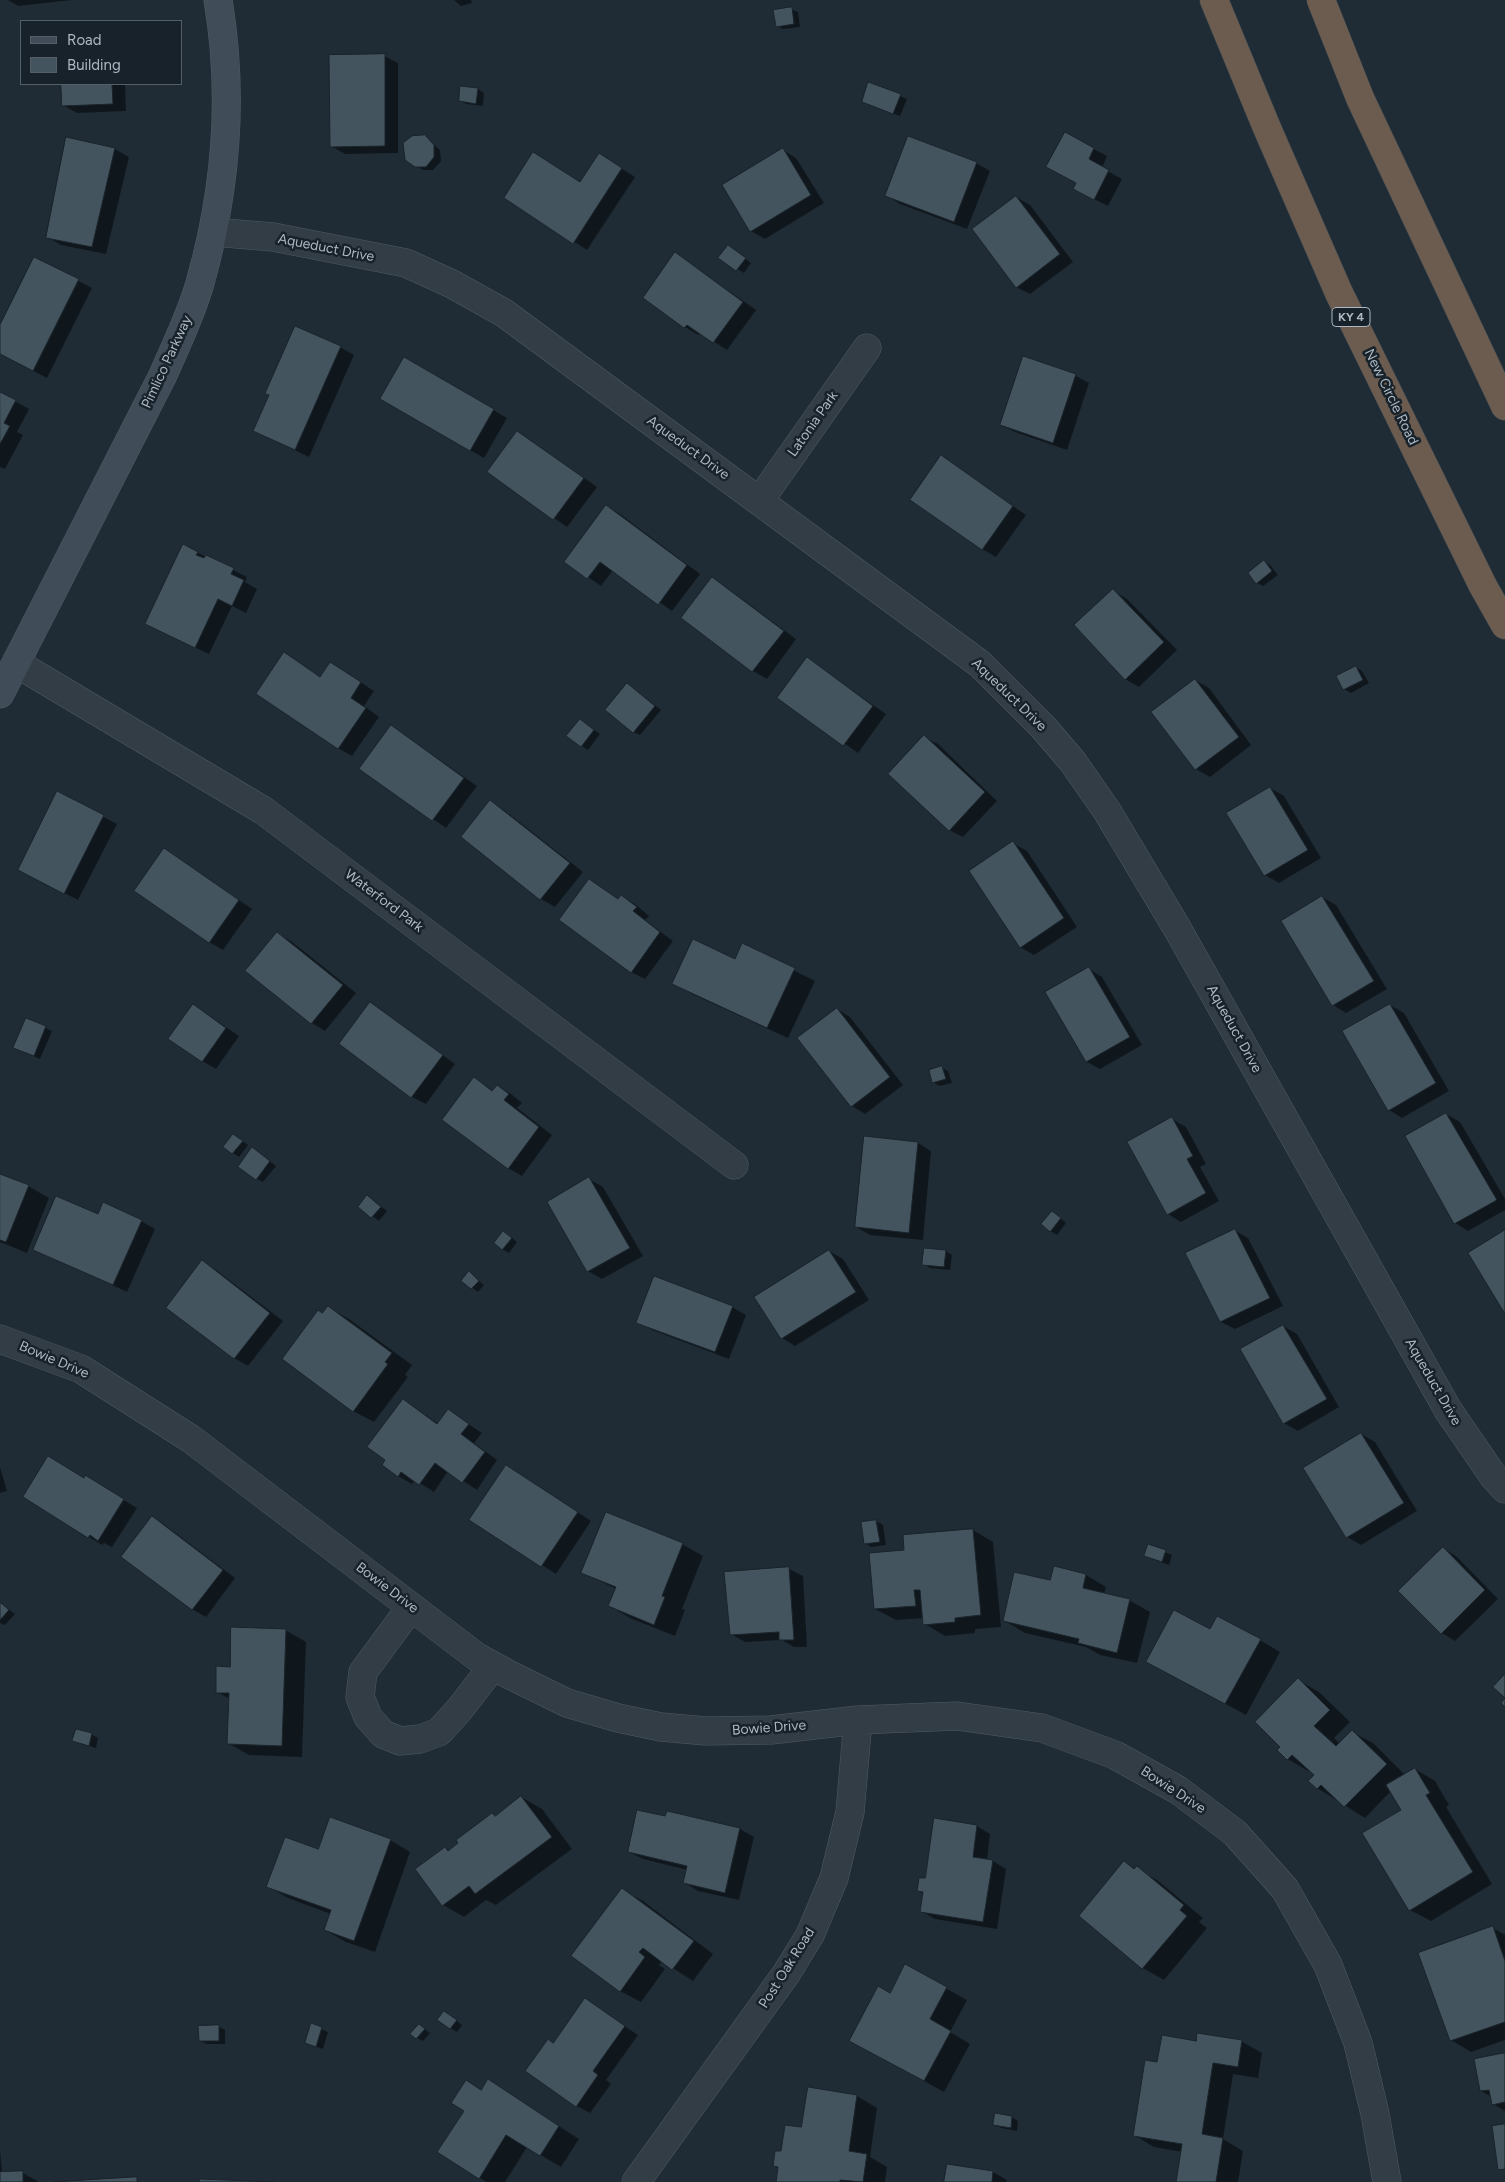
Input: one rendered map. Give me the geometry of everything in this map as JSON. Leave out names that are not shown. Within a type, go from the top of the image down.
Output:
[{"type":"highway","name":"New Circle Road","points":[[1214,0],[1266,128],[1339,293],[1483,586],[1505,625]]},
{"type":"highway","points":[[1322,0],[1360,98],[1501,397]]},
{"type":"street","name":"Pimlico Parkway","points":[[0,694],[163,375],[184,329],[200,284],[213,232],[224,164],[227,124],[222,25],[218,0]]},
{"type":"street","name":"Aqueduct Drive","points":[[213,232],[273,237],[406,263],[452,284],[504,313],[980,664],[1044,727],[1073,762],[1107,811],[1177,928],[1448,1410],[1494,1478],[1505,1489]]},
{"type":"street","name":"Latonia Park","points":[[760,500],[867,348]]},
{"type":"street","name":"Waterford Park","points":[[16,663],[264,811],[734,1165]]},
{"type":"street","name":"Bowie Drive","points":[[0,1339],[81,1369],[191,1439],[477,1657],[567,1703],[618,1718],[661,1727],[706,1732],[771,1730],[858,1720],[957,1716],[1042,1728],[1115,1755],[1178,1790],[1234,1833],[1285,1889],[1328,1965],[1358,2043],[1375,2114],[1387,2182]]},
{"type":"street","points":[[411,1606],[363,1672],[360,1697],[368,1717],[383,1734],[400,1741],[420,1739],[439,1732],[459,1710],[493,1666]]},
{"type":"street","name":"Post Oak Road","points":[[636,2182],[786,1974],[810,1935],[834,1878],[850,1812],[858,1720]]},
{"type":"building","points":[[792,7],[794,24],[776,27],[773,10]]},
{"type":"building","points":[[385,54],[385,146],[330,147],[329,55]]},
{"type":"building","points":[[868,82],[901,94],[893,114],[862,102]]},
{"type":"building","points":[[61,85],[112,85],[113,104],[62,106]]},
{"type":"building","points":[[460,86],[478,88],[476,104],[459,101]]},
{"type":"building","points":[[1065,132],[1094,148],[1089,159],[1109,170],[1094,200],[1073,189],[1076,183],[1046,167]]},
{"type":"building","points":[[425,135],[434,145],[434,157],[426,167],[415,167],[405,160],[403,143],[412,136]]},
{"type":"building","points":[[908,136],[977,162],[954,222],[885,196]]},
{"type":"building","points":[[66,137],[115,148],[92,247],[46,238]]},
{"type":"building","points":[[783,148],[811,195],[750,232],[722,185]]},
{"type":"building","points":[[533,152],[580,182],[599,153],[622,168],[573,244],[504,198]]},
{"type":"building","points":[[1016,196],[1060,254],[1016,288],[972,229]]},
{"type":"building","points":[[728,245],[746,258],[736,271],[718,258]]},
{"type":"building","points":[[675,252],[743,302],[713,343],[687,325],[684,328],[643,298]]},
{"type":"building","points":[[34,257],[79,279],[33,371],[0,354],[0,325]]},
{"type":"building","points":[[295,326],[341,346],[295,450],[253,431],[269,395],[265,394]]},
{"type":"building","points":[[1023,356],[1076,374],[1053,443],[1000,425]]},
{"type":"building","points":[[404,357],[494,409],[470,451],[380,399]]},
{"type":"building","points":[[0,392],[16,400],[4,423],[10,426],[0,444]]},
{"type":"building","points":[[517,431],[584,478],[553,520],[487,472]]},
{"type":"building","points":[[941,455],[1013,506],[982,550],[910,500]]},
{"type":"building","points":[[606,505],[687,565],[658,605],[600,562],[587,579],[564,562]]},
{"type":"building","points":[[183,544],[198,552],[196,555],[204,558],[206,555],[234,568],[231,574],[244,580],[232,606],[218,599],[195,648],[145,624]]},
{"type":"building","points":[[1264,560],[1272,571],[1256,584],[1248,573]]},
{"type":"building","points":[[712,577],[784,631],[752,672],[681,618]]},
{"type":"building","points":[[1113,589],[1164,642],[1125,680],[1074,625]]},
{"type":"building","points":[[284,652],[320,677],[330,662],[361,682],[351,698],[366,708],[338,749],[256,694]]},
{"type":"building","points":[[807,657],[873,706],[843,746],[777,698]]},
{"type":"building","points":[[1356,666],[1363,680],[1343,690],[1336,676]]},
{"type":"building","points":[[1195,679],[1239,737],[1195,770],[1151,712]]},
{"type":"building","points":[[627,683],[655,706],[633,733],[605,710]]},
{"type":"building","points":[[580,719],[594,730],[581,747],[566,736]]},
{"type":"building","points":[[391,725],[464,778],[432,821],[359,769]]},
{"type":"building","points":[[924,735],[985,792],[949,831],[888,774]]},
{"type":"building","points":[[1270,787],[1308,850],[1264,876],[1226,813]]},
{"type":"building","points":[[57,791],[104,815],[64,894],[18,870]]},
{"type":"building","points":[[490,800],[570,863],[540,900],[461,837]]},
{"type":"building","points":[[1013,841],[1064,918],[1020,948],[969,871]]},
{"type":"building","points":[[164,848],[239,900],[209,943],[134,891]]},
{"type":"building","points":[[589,879],[618,899],[621,895],[637,907],[633,911],[660,932],[631,973],[559,920]]},
{"type":"building","points":[[1322,896],[1374,981],[1332,1006],[1281,921]]},
{"type":"building","points":[[277,932],[343,985],[311,1024],[245,971]]},
{"type":"building","points":[[693,939],[735,959],[742,943],[795,968],[767,1028],[672,984]]},
{"type":"building","points":[[1089,967],[1130,1037],[1086,1062],[1045,992]]},
{"type":"building","points":[[370,1002],[443,1055],[411,1098],[339,1044]]},
{"type":"building","points":[[193,1004],[226,1028],[202,1062],[168,1039]]},
{"type":"building","points":[[1390,1004],[1436,1083],[1388,1111],[1342,1031]]},
{"type":"building","points":[[837,1008],[890,1077],[851,1107],[797,1038]]},
{"type":"building","points":[[26,1018],[46,1026],[34,1056],[13,1048]]},
{"type":"building","points":[[942,1066],[946,1079],[932,1083],[929,1070]]},
{"type":"building","points":[[474,1077],[492,1091],[497,1085],[509,1094],[504,1100],[539,1127],[508,1169],[442,1120]]},
{"type":"building","points":[[1446,1113],[1497,1200],[1454,1224],[1405,1136]]},
{"type":"building","points":[[1172,1117],[1193,1156],[1187,1159],[1206,1193],[1167,1215],[1127,1142]]},
{"type":"building","points":[[233,1134],[243,1141],[232,1154],[223,1147]]},
{"type":"building","points":[[864,1136],[918,1142],[909,1233],[855,1227]]},
{"type":"building","points":[[252,1147],[270,1161],[256,1180],[238,1167]]},
{"type":"building","points":[[0,1174],[29,1185],[6,1242],[0,1240]]},
{"type":"building","points":[[589,1177],[630,1248],[587,1272],[547,1202]]},
{"type":"building","points":[[367,1195],[381,1207],[371,1218],[358,1207]]},
{"type":"building","points":[[56,1196],[98,1214],[103,1202],[142,1220],[113,1285],[33,1250]]},
{"type":"building","points":[[1052,1211],[1061,1218],[1050,1232],[1041,1224]]},
{"type":"building","points":[[1235,1229],[1270,1298],[1220,1322],[1185,1253]]},
{"type":"building","points":[[1505,1230],[1505,1314],[1468,1253]]},
{"type":"building","points":[[503,1231],[512,1238],[502,1250],[494,1243]]},
{"type":"building","points":[[924,1248],[946,1250],[944,1267],[922,1265]]},
{"type":"building","points":[[829,1250],[856,1292],[781,1339],[754,1297]]},
{"type":"building","points":[[202,1260],[270,1313],[234,1359],[166,1308]]},
{"type":"building","points":[[469,1271],[479,1281],[471,1289],[461,1281]]},
{"type":"building","points":[[654,1276],[733,1306],[715,1352],[636,1323]]},
{"type":"building","points":[[328,1306],[392,1353],[385,1362],[388,1364],[353,1412],[282,1359],[318,1310],[322,1313]]},
{"type":"building","points":[[1283,1325],[1327,1399],[1283,1424],[1240,1349]]},
{"type":"building","points":[[403,1399],[437,1424],[448,1409],[469,1424],[461,1434],[485,1452],[462,1483],[435,1463],[419,1485],[401,1472],[398,1477],[382,1465],[385,1460],[367,1447]]},
{"type":"building","points":[[1361,1433],[1404,1503],[1346,1538],[1303,1468]]},
{"type":"building","points":[[48,1456],[84,1478],[85,1475],[124,1499],[98,1541],[90,1535],[88,1538],[23,1497]]},
{"type":"building","points":[[506,1465],[578,1512],[541,1567],[469,1520]]},
{"type":"building","points":[[606,1512],[683,1543],[662,1596],[665,1597],[654,1625],[608,1606],[616,1587],[581,1573]]},
{"type":"building","points":[[152,1516],[223,1570],[192,1610],[121,1557]]},
{"type":"building","points":[[876,1520],[880,1542],[864,1544],[861,1522]]},
{"type":"building","points":[[973,1529],[981,1615],[955,1618],[955,1622],[923,1625],[920,1590],[914,1590],[916,1606],[874,1609],[869,1553],[904,1550],[903,1535]]},
{"type":"building","points":[[1148,1544],[1166,1550],[1162,1562],[1144,1556]]},
{"type":"building","points":[[1443,1547],[1485,1590],[1441,1634],[1398,1591]]},
{"type":"building","points":[[1054,1566],[1086,1574],[1083,1588],[1130,1599],[1117,1653],[1078,1643],[1079,1639],[1003,1621],[1014,1572],[1050,1580]]},
{"type":"building","points":[[789,1567],[794,1640],[779,1640],[779,1632],[730,1635],[724,1572]]},
{"type":"building","points":[[0,1604],[9,1610],[0,1620]]},
{"type":"building","points":[[1174,1610],[1210,1629],[1217,1616],[1261,1639],[1225,1704],[1146,1662]]},
{"type":"building","points":[[231,1627],[286,1629],[282,1746],[227,1744],[229,1693],[216,1693],[216,1666],[230,1667]]},
{"type":"building","points":[[1505,1674],[1505,1698],[1493,1687]]},
{"type":"building","points":[[1298,1678],[1330,1710],[1314,1726],[1336,1746],[1352,1730],[1387,1764],[1344,1807],[1321,1785],[1317,1789],[1308,1781],[1314,1775],[1292,1755],[1287,1760],[1277,1750],[1280,1747],[1255,1722]]},
{"type":"building","points":[[1505,1698],[1505,1707],[1501,1703]]},
{"type":"building","points":[[76,1729],[92,1733],[89,1746],[72,1741]]},
{"type":"building","points":[[1415,1768],[1430,1793],[1426,1795],[1473,1872],[1409,1911],[1362,1833],[1401,1810],[1386,1785]]},
{"type":"building","points":[[521,1796],[552,1837],[475,1894],[469,1886],[442,1906],[415,1869],[445,1847],[448,1851],[458,1843],[456,1840],[492,1813],[495,1816]]},
{"type":"building","points":[[637,1810],[665,1816],[667,1811],[740,1828],[725,1893],[683,1883],[687,1866],[628,1852]]},
{"type":"building","points":[[330,1817],[391,1839],[354,1941],[324,1930],[331,1910],[266,1887],[285,1837],[318,1849]]},
{"type":"building","points":[[934,1818],[977,1825],[973,1857],[993,1860],[983,1922],[920,1912],[923,1892],[917,1891],[919,1878],[925,1878]]},
{"type":"building","points":[[1124,1861],[1134,1869],[1137,1866],[1184,1905],[1180,1910],[1187,1916],[1142,1969],[1079,1916]]},
{"type":"building","points":[[622,1888],[694,1941],[672,1970],[643,1948],[639,1952],[645,1957],[620,1992],[571,1956]]},
{"type":"building","points":[[1493,1926],[1505,1961],[1505,2022],[1450,2041],[1418,1953]]},
{"type":"building","points":[[905,1964],[947,1987],[930,2019],[951,2031],[924,2081],[849,2041],[878,1986],[890,1993]]},
{"type":"building","points":[[585,1998],[625,2026],[593,2071],[598,2075],[576,2107],[525,2071],[548,2039],[553,2043]]},
{"type":"building","points":[[444,2011],[457,2020],[450,2029],[437,2020]]},
{"type":"building","points":[[311,2023],[322,2027],[316,2047],[305,2043]]},
{"type":"building","points":[[419,2024],[425,2029],[416,2039],[410,2034]]},
{"type":"building","points":[[219,2025],[219,2041],[199,2041],[198,2026]]},
{"type":"building","points":[[1197,2033],[1242,2040],[1238,2067],[1213,2063],[1202,2134],[1223,2138],[1216,2182],[1176,2182],[1182,2144],[1133,2136],[1145,2060],[1157,2062],[1162,2035],[1196,2041]]},
{"type":"building","points":[[1505,2053],[1505,2102],[1492,2105],[1489,2090],[1480,2091],[1474,2059]]},
{"type":"building","points":[[488,2079],[559,2126],[540,2156],[506,2135],[479,2179],[437,2152],[464,2111],[451,2103],[466,2080],[481,2090]]},
{"type":"building","points":[[808,2087],[857,2095],[849,2151],[867,2154],[863,2182],[840,2180],[840,2182],[776,2182],[778,2167],[773,2166],[775,2151],[781,2151],[785,2125],[801,2127]]},
{"type":"building","points":[[995,2113],[1012,2116],[1011,2128],[993,2125]]},
{"type":"building","points":[[1505,2124],[1505,2169],[1498,2170],[1492,2126]]},
{"type":"building","points":[[947,2164],[993,2171],[992,2182],[944,2182]]},
{"type":"building","points":[[23,2171],[23,2182],[0,2182],[0,2172]]},
{"type":"building","points":[[137,2177],[137,2182],[53,2182]]},
{"type":"building","points":[[200,2179],[275,2182],[199,2182]]}]
